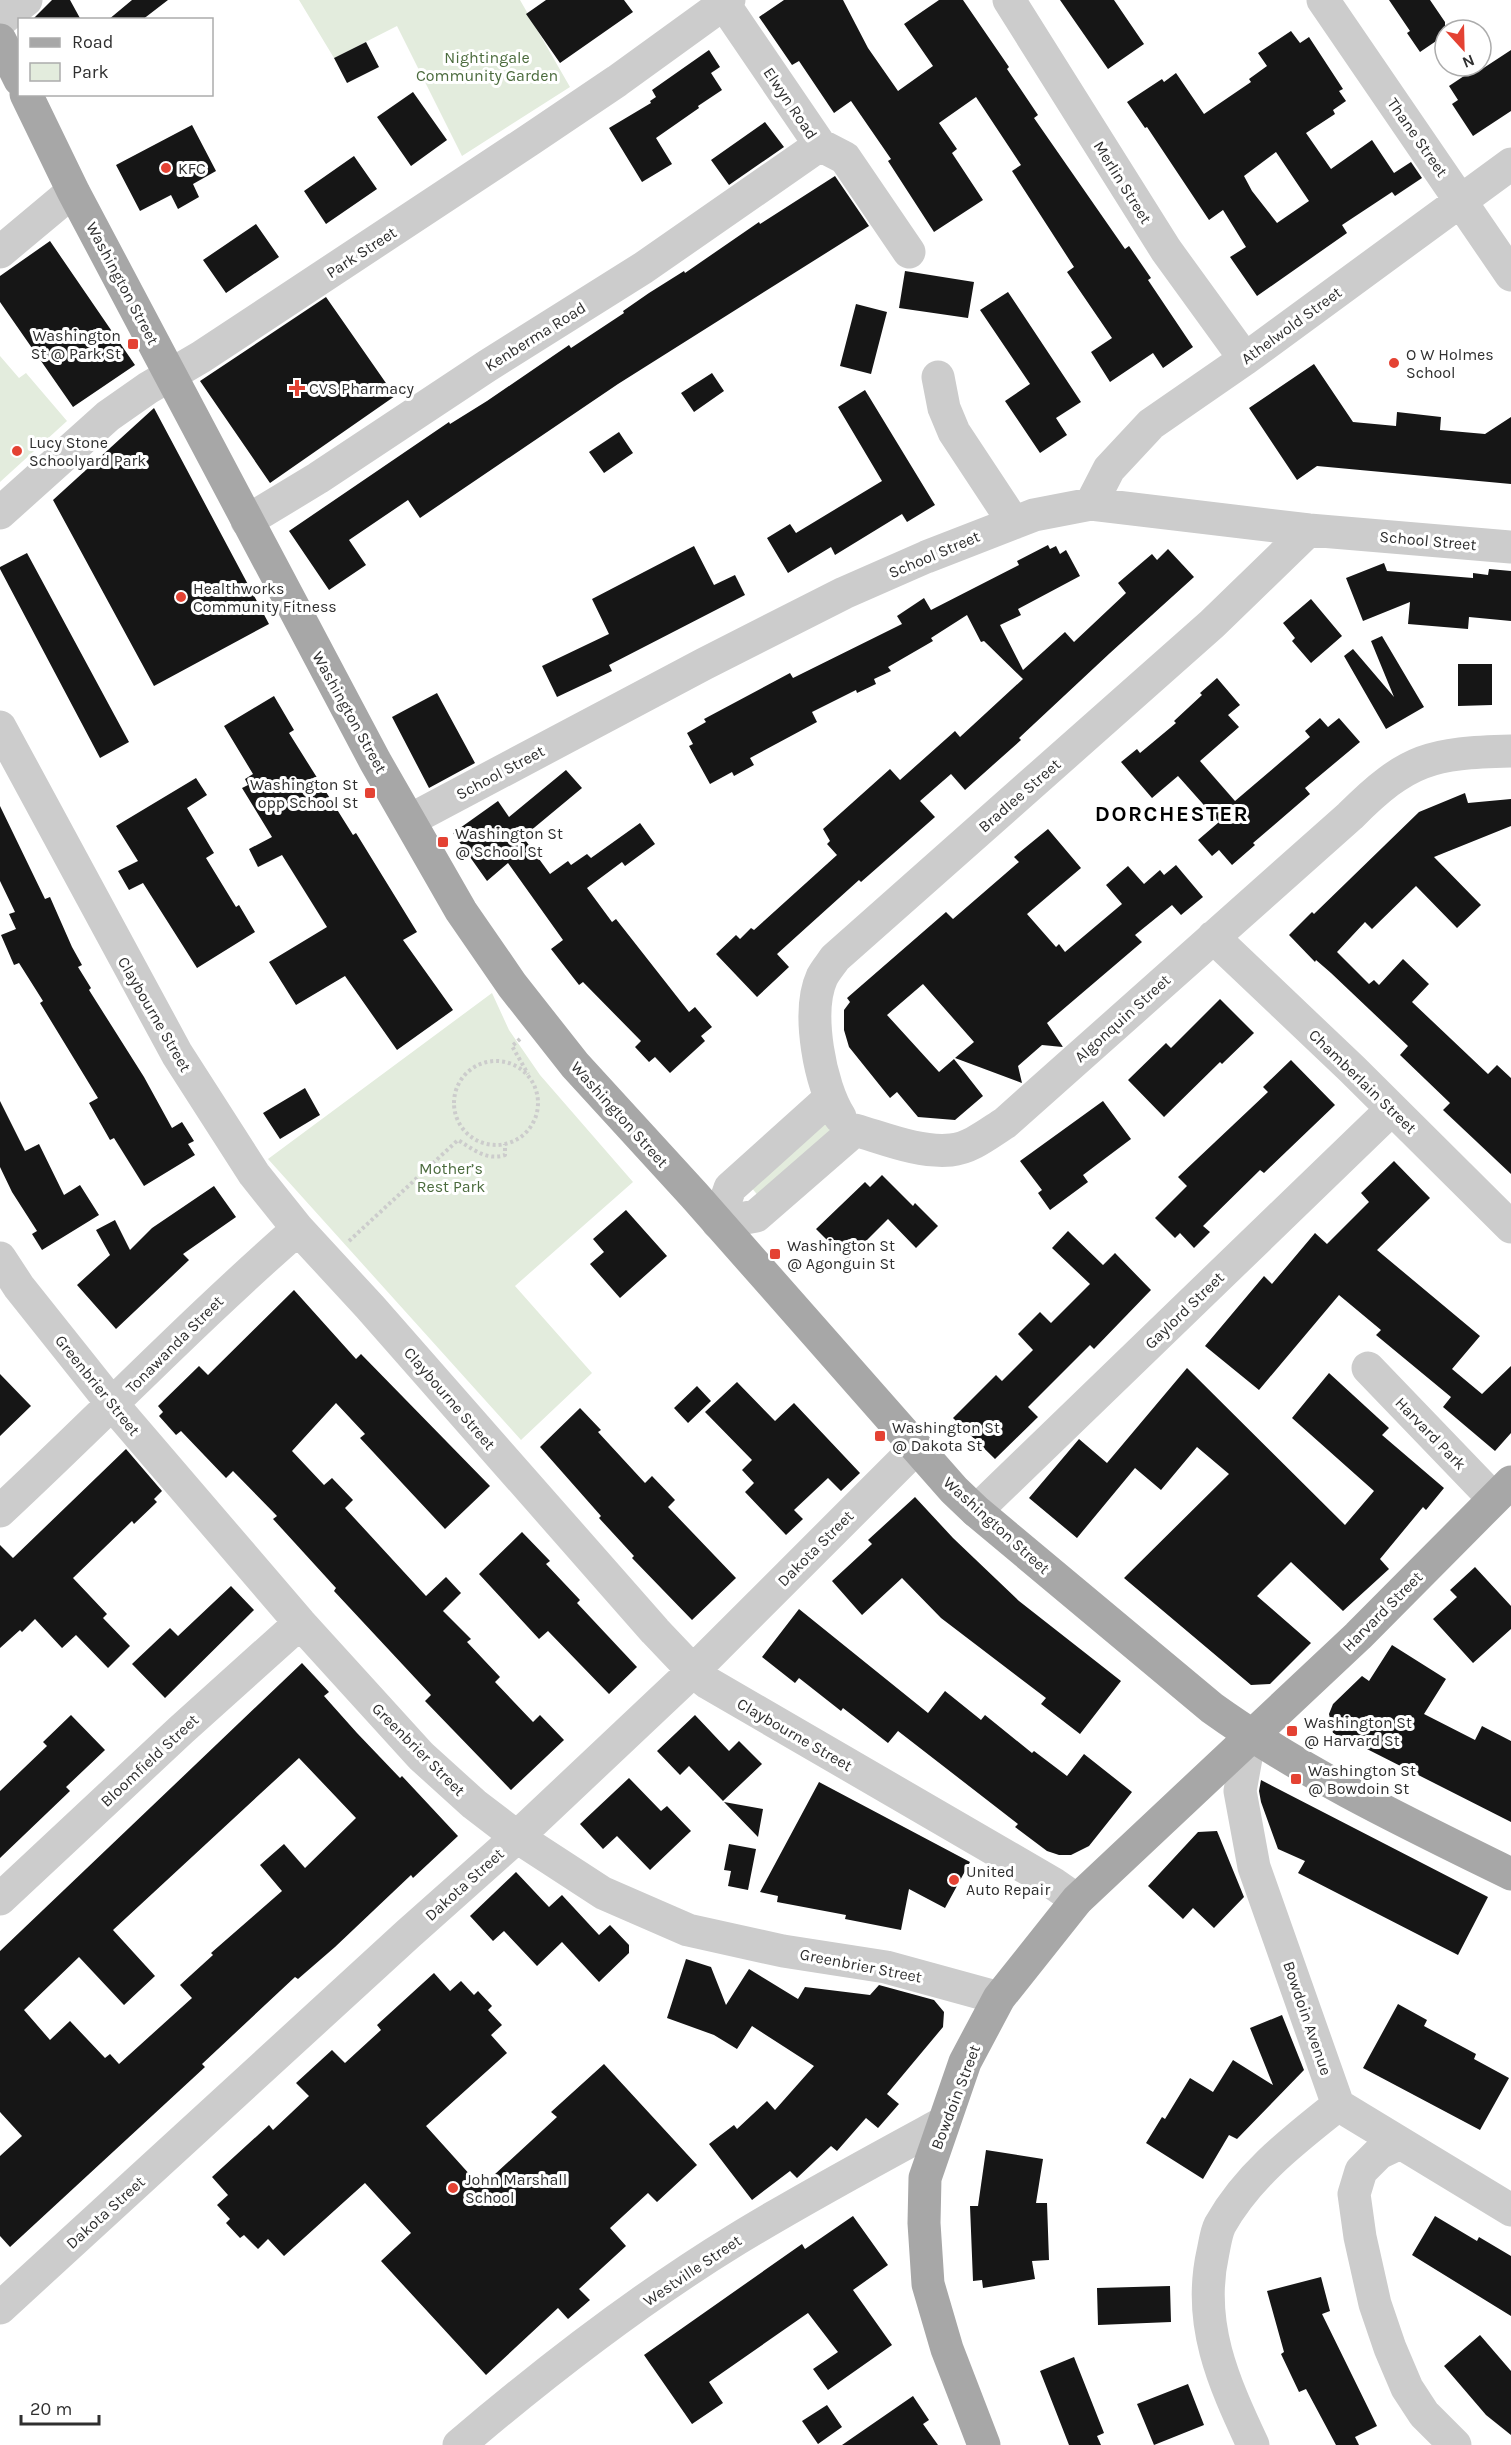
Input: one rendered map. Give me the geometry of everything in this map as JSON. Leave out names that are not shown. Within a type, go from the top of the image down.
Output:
[{"type":"main road","points":[[0,40],[18,76]]},
{"type":"main road","name":"Washington Street","points":[[27,96],[73,190],[375,761],[457,905],[512,985],[575,1065],[916,1448],[976,1511],[1212,1708],[1250,1736],[1350,1792],[1511,1874]]},
{"type":"main road","name":"Harvard Street","points":[[1250,1736],[1358,1636],[1502,1490]]},
{"type":"main road","name":"Bowdoin Street","points":[[984,2445],[947,2349],[928,2284],[924,2223],[925,2178],[965,2062],[999,1998],[1077,1900],[1250,1736]]},
{"type":"street","points":[[0,21],[26,0]]},
{"type":"street","name":"Merlin Street","points":[[1009,0],[1166,250],[1245,358]]},
{"type":"street","name":"Thane Street","points":[[1323,0],[1511,275]]},
{"type":"street","name":"Elwyn Road","points":[[726,2],[820,145],[845,158],[909,252]]},
{"type":"street","name":"Park Street","points":[[0,513],[108,416],[349,260],[598,94],[726,2]]},
{"type":"street","name":"Kenberma Road","points":[[247,521],[318,478],[487,366],[643,267],[820,145]]},
{"type":"street","name":"Athelwold Street","points":[[1091,504],[1109,469],[1151,424],[1511,164]]},
{"type":"street","points":[[0,252],[73,190]]},
{"type":"street","points":[[938,377],[944,408],[954,432],[1014,523]]},
{"type":"street","name":"School Street","points":[[410,820],[704,664],[844,593],[926,557],[1034,515],[1091,504],[1310,530],[1511,547]]},
{"type":"street","name":"Bradlee Street","points":[[855,1130],[840,1116],[830,1098],[816,1043],[816,999],[822,978],[835,958],[1212,624],[1310,530]]},
{"type":"street","name":"Claybourne Street","points":[[0,727],[177,1054],[254,1174],[298,1229],[693,1671],[758,1713],[1054,1884],[1077,1900]]},
{"type":"street","name":"Algonquin Street","points":[[855,1130],[905,1146],[952,1150],[975,1142],[1005,1123],[1350,816],[1378,788],[1402,771],[1426,759],[1465,752],[1511,751]]},
{"type":"street","name":"Chamberlain Street","points":[[1213,937],[1511,1227]]},
{"type":"street","points":[[830,1098],[730,1188],[718,1223],[756,1216],[855,1130]]},
{"type":"street","name":"Gaylord Street","points":[[976,1511],[1392,1109]]},
{"type":"street","name":"Tonawanda Street","points":[[0,1511],[113,1405],[230,1288],[298,1229]]},
{"type":"street","name":"Greenbrier Street","points":[[0,1258],[19,1287],[113,1405],[300,1623],[421,1756],[474,1804],[517,1837],[603,1893],[688,1930],[783,1951],[885,1967],[999,1998]]},
{"type":"street","name":"Harvard Park","points":[[1368,1368],[1502,1490]]},
{"type":"street","name":"Dakota Street","points":[[0,2308],[517,1837],[693,1671],[916,1448]]},
{"type":"street","name":"Bloomfield Street","points":[[0,1899],[181,1730],[300,1623]]},
{"type":"street","name":"Bowdoin Avenue","points":[[1250,1736],[1240,1791],[1254,1867],[1338,2105]]},
{"type":"street","points":[[1253,2445],[1235,2406],[1213,2343],[1207,2308],[1210,2265],[1219,2228],[1241,2193],[1277,2154],[1338,2105],[1511,2210]]},
{"type":"street","name":"Westville Street","points":[[459,2445],[528,2386],[652,2296],[726,2246],[828,2185],[943,2124]]},
{"type":"street","points":[[1400,2143],[1379,2154],[1361,2171],[1354,2194],[1360,2237],[1375,2304],[1407,2388],[1424,2414],[1455,2445]]},
{"type":"path","points":[[504,1062],[518,1067],[529,1078],[536,1091],[536,1115],[529,1128],[519,1138],[505,1144],[486,1144],[473,1139],[458,1122],[454,1108],[457,1086],[469,1070],[482,1063],[504,1062]]},
{"type":"path","points":[[337,1272],[351,1260],[341,1249],[458,1140],[484,1156],[497,1158],[505,1155],[505,1144]]},
{"type":"green space","name":"Nightingale Community Garden","points":[[299,0],[520,0],[570,87],[462,156],[397,26],[334,58]]},
{"type":"green space","name":"Lucy Stone Schoolyard Park","points":[[0,356],[19,378],[26,373],[67,421],[0,482]]},
{"type":"green space","name":"Mother’s Rest Park","points":[[492,993],[509,1030],[540,1075],[633,1182],[515,1286],[592,1373],[521,1440],[268,1159]]},
{"type":"green space","points":[[828,1123],[837,1128],[764,1203],[751,1187],[823,1124]]},
{"type":"building","points":[[52,0],[70,0],[80,18],[34,18]]},
{"type":"building","points":[[132,0],[168,0],[145,18],[110,18]]},
{"type":"building","points":[[546,0],[624,0],[633,12],[560,63],[526,14]]},
{"type":"building","points":[[784,0],[843,0],[868,48],[898,91],[933,66],[904,24],[939,0],[963,0],[1009,67],[1007,69],[1038,115],[1034,118],[1125,249],[1129,246],[1151,278],[1148,280],[1193,347],[1163,368],[1153,353],[1110,382],[1091,352],[1112,338],[1067,272],[1074,267],[1012,171],[1021,165],[976,97],[939,123],[957,149],[952,153],[983,200],[934,232],[888,161],[891,159],[851,101],[834,113],[799,61],[792,65],[759,17]]},
{"type":"building","points":[[1060,0],[1114,0],[1144,44],[1108,69]]},
{"type":"building","points":[[1389,0],[1430,0],[1442,18],[1433,18],[1433,43],[1420,52],[1407,33],[1410,31]]},
{"type":"building","points":[[1291,31],[1300,43],[1309,37],[1343,89],[1339,91],[1346,101],[1333,110],[1335,114],[1306,133],[1331,169],[1372,140],[1394,173],[1411,162],[1422,178],[1395,196],[1392,192],[1342,225],[1347,233],[1257,296],[1230,257],[1246,247],[1223,210],[1209,220],[1147,127],[1145,128],[1127,102],[1162,79],[1164,82],[1176,73],[1204,114],[1251,82],[1249,79],[1267,66],[1258,53]],"holes":[[[1276,152],[1309,201],[1277,223],[1252,191],[1244,176]]]},
{"type":"building","points":[[366,42],[379,67],[347,83],[334,58]]},
{"type":"building","points":[[709,50],[720,67],[711,73],[722,90],[656,138],[672,164],[642,182],[609,128],[651,103],[650,101],[656,97],[652,90]]},
{"type":"building","points":[[1511,50],[1511,111],[1473,136],[1452,104],[1458,100],[1449,86],[1461,78],[1493,78],[1493,62]]},
{"type":"building","points":[[413,92],[447,140],[411,166],[377,117]]},
{"type":"building","points":[[765,122],[784,147],[729,185],[711,160]]},
{"type":"building","name":"KFC","points":[[192,125],[216,171],[193,184],[199,197],[178,209],[171,195],[140,211],[116,165]]},
{"type":"building","points":[[354,156],[377,189],[326,224],[304,191]]},
{"type":"building","points":[[835,176],[869,226],[618,384],[420,518],[408,500],[349,540],[366,565],[329,590],[289,531],[449,422],[450,424],[487,401],[569,345],[571,348],[624,313],[623,311],[649,293],[684,271],[685,273],[759,222],[760,224]]},
{"type":"building","points":[[256,224],[279,257],[226,293],[203,260]]},
{"type":"building","points":[[50,241],[135,365],[73,407],[0,302],[0,276]]},
{"type":"building","points":[[905,271],[974,282],[968,318],[899,308]]},
{"type":"building","points":[[1008,292],[1081,402],[1056,418],[1067,435],[1040,453],[1005,401],[1030,384],[980,310]]},
{"type":"building","name":"CVS Pharmacy","points":[[326,297],[395,396],[270,483],[200,381]]},
{"type":"building","points":[[856,304],[887,312],[871,374],[840,366]]},
{"type":"building","points":[[1314,364],[1353,422],[1396,426],[1397,412],[1441,417],[1440,430],[1485,434],[1511,417],[1511,484],[1317,466],[1297,480],[1249,408]]},
{"type":"building","points":[[712,373],[724,391],[694,412],[681,393]]},
{"type":"building","points":[[865,390],[935,505],[907,522],[902,514],[835,555],[831,547],[788,573],[767,538],[790,524],[796,533],[882,481],[838,407]]},
{"type":"building","points":[[154,408],[269,624],[154,686],[53,500]]},
{"type":"building","points":[[619,432],[633,453],[604,473],[589,452]]},
{"type":"building","points":[[1048,545],[1050,549],[1056,546],[1060,554],[1066,550],[1080,576],[1018,609],[1021,615],[1000,625],[1023,670],[1065,632],[1074,642],[1126,593],[1118,583],[1152,554],[1157,560],[1168,549],[1194,577],[965,790],[951,774],[920,801],[935,817],[861,882],[859,880],[777,954],[789,967],[757,997],[716,954],[736,935],[740,939],[751,928],[754,930],[837,855],[827,844],[830,841],[823,829],[890,769],[900,780],[955,731],[960,737],[1023,679],[984,641],[981,642],[967,615],[931,638],[933,641],[888,667],[891,671],[874,679],[876,684],[857,693],[856,690],[812,712],[817,722],[750,758],[754,765],[734,776],[732,772],[710,784],[689,746],[693,744],[687,733],[706,722],[704,719],[790,673],[793,678],[902,624],[897,616],[924,598],[931,610],[1019,565],[1017,561]]},
{"type":"building","points":[[694,546],[714,585],[735,575],[745,595],[609,665],[612,671],[557,697],[542,666],[609,634],[592,599]]},
{"type":"building","points":[[27,553],[129,742],[100,758],[0,569]]},
{"type":"building","points":[[1384,563],[1387,571],[1473,578],[1473,573],[1488,575],[1489,569],[1511,571],[1511,621],[1469,617],[1468,629],[1408,624],[1410,602],[1363,621],[1346,578]]},
{"type":"building","points":[[1311,599],[1342,636],[1311,663],[1292,641],[1295,638],[1283,623]]},
{"type":"building","points":[[1382,636],[1424,707],[1386,729],[1344,656],[1353,649],[1394,697],[1371,641]]},
{"type":"building","points":[[1458,664],[1492,664],[1492,705],[1458,706]]},
{"type":"building","points":[[1217,678],[1240,705],[1228,715],[1239,727],[1200,761],[1235,801],[1310,737],[1305,731],[1320,718],[1328,727],[1339,718],[1360,742],[1305,788],[1310,794],[1253,843],[1255,845],[1232,865],[1219,850],[1212,856],[1198,840],[1219,822],[1178,776],[1152,798],[1121,762],[1137,749],[1140,753],[1176,723],[1174,721]]},
{"type":"building","points":[[437,693],[475,763],[429,788],[392,717]]},
{"type":"building","points":[[274,696],[294,730],[289,733],[353,835],[356,833],[417,932],[403,940],[453,1010],[397,1050],[345,976],[296,1005],[269,962],[327,927],[282,855],[258,867],[249,849],[272,837],[242,788],[248,785],[245,779],[253,774],[224,726]]},
{"type":"building","points":[[566,770],[582,788],[523,837],[550,874],[568,861],[571,865],[587,854],[591,858],[640,823],[655,844],[625,866],[622,862],[587,888],[612,922],[616,919],[689,1012],[695,1007],[712,1027],[701,1036],[705,1041],[670,1073],[655,1057],[649,1062],[635,1047],[641,1041],[583,982],[579,985],[551,949],[563,940],[508,863],[487,881],[453,833],[498,801],[509,817]]},
{"type":"building","points":[[196,778],[207,795],[187,808],[214,853],[206,858],[236,907],[239,905],[255,932],[197,968],[143,883],[129,890],[118,871],[138,861],[116,826]]},
{"type":"building","points":[[1465,793],[1468,803],[1511,799],[1511,826],[1434,857],[1481,905],[1457,928],[1416,886],[1372,929],[1365,922],[1337,952],[1369,984],[1374,980],[1379,985],[1403,959],[1429,984],[1412,1002],[1488,1074],[1497,1065],[1511,1078],[1511,1174],[1443,1110],[1450,1103],[1400,1055],[1408,1046],[1331,973],[1316,960],[1315,962],[1289,935],[1312,912],[1314,914],[1419,812]]},
{"type":"building","points":[[0,806],[45,899],[50,897],[82,965],[78,967],[91,988],[89,990],[144,1077],[172,1128],[182,1122],[194,1141],[188,1144],[195,1155],[144,1186],[114,1138],[110,1140],[89,1103],[98,1098],[40,1003],[43,1001],[19,963],[14,965],[1,935],[16,929],[9,914],[15,912],[0,881]]},
{"type":"building","points":[[1048,829],[1081,868],[1027,914],[1056,947],[1059,944],[1065,952],[1122,904],[1106,885],[1128,866],[1144,884],[1160,870],[1164,875],[1176,865],[1203,897],[1181,915],[1172,905],[1135,935],[1142,942],[1047,1023],[1063,1047],[1042,1045],[1018,1066],[1022,1083],[955,1058],[974,1042],[923,984],[887,1015],[939,1072],[954,1059],[983,1096],[955,1120],[918,1117],[897,1092],[890,1098],[849,1047],[844,1030],[844,1010],[850,1002],[847,998],[946,912],[953,919],[1019,862],[1014,857]]},
{"type":"building","points":[[1220,999],[1254,1033],[1222,1064],[1220,1062],[1164,1117],[1128,1080],[1166,1043],[1171,1048]]},
{"type":"building","points":[[1291,1060],[1335,1105],[1264,1173],[1260,1170],[1203,1226],[1210,1232],[1194,1248],[1180,1233],[1175,1238],[1155,1218],[1187,1186],[1178,1177],[1268,1092],[1263,1087]]},
{"type":"building","points":[[305,1088],[320,1115],[280,1139],[263,1113]]},
{"type":"building","points":[[0,1101],[25,1151],[39,1144],[64,1195],[80,1185],[99,1215],[42,1250],[32,1234],[37,1231],[12,1192],[0,1167]]},
{"type":"building","points":[[1103,1101],[1131,1139],[1083,1175],[1088,1182],[1050,1210],[1038,1193],[1042,1190],[1020,1161]]},
{"type":"building","points":[[1394,1161],[1430,1198],[1377,1250],[1480,1336],[1452,1369],[1482,1394],[1511,1366],[1511,1433],[1495,1451],[1443,1407],[1451,1397],[1376,1335],[1381,1330],[1339,1295],[1259,1390],[1205,1346],[1264,1276],[1272,1284],[1315,1233],[1327,1244],[1369,1202],[1361,1193]]},
{"type":"building","points":[[882,1175],[913,1206],[915,1203],[938,1226],[916,1248],[888,1219],[847,1260],[816,1229],[865,1182],[870,1187]]},
{"type":"building","points":[[214,1186],[236,1217],[183,1254],[189,1260],[116,1329],[77,1285],[110,1255],[96,1230],[115,1220],[130,1250],[152,1228]]},
{"type":"building","points":[[626,1210],[667,1256],[620,1298],[590,1264],[604,1252],[593,1239]]},
{"type":"building","points":[[1068,1231],[1103,1265],[1115,1253],[1151,1290],[1094,1349],[1090,1345],[1028,1407],[1038,1417],[995,1459],[953,1418],[996,1375],[1002,1381],[1033,1350],[1018,1334],[1040,1312],[1051,1323],[1090,1284],[1052,1248]]},
{"type":"building","points":[[294,1290],[356,1359],[361,1354],[490,1486],[445,1529],[360,1438],[365,1434],[336,1403],[292,1451],[324,1485],[332,1478],[353,1500],[345,1508],[426,1596],[446,1577],[461,1593],[443,1611],[471,1639],[467,1642],[500,1677],[495,1682],[533,1722],[540,1715],[564,1740],[511,1790],[425,1701],[431,1695],[334,1591],[336,1588],[273,1519],[277,1516],[233,1471],[226,1478],[181,1431],[176,1435],[159,1416],[163,1412],[158,1406],[199,1366],[208,1375]]},
{"type":"building","points":[[1187,1368],[1345,1525],[1374,1491],[1292,1418],[1329,1373],[1389,1428],[1382,1435],[1444,1488],[1426,1510],[1423,1507],[1380,1559],[1389,1569],[1343,1611],[1291,1562],[1257,1596],[1311,1643],[1270,1684],[1251,1685],[1124,1578],[1229,1474],[1197,1447],[1161,1490],[1135,1468],[1077,1538],[1029,1498],[1079,1439],[1107,1463]]},
{"type":"building","points":[[0,1374],[31,1406],[0,1436]]},
{"type":"building","points":[[737,1382],[775,1421],[794,1403],[860,1473],[841,1491],[828,1478],[794,1510],[803,1519],[786,1535],[745,1492],[754,1483],[742,1470],[752,1460],[705,1412]]},
{"type":"building","points":[[697,1386],[711,1401],[688,1423],[674,1408]]},
{"type":"building","points":[[580,1408],[601,1430],[598,1432],[645,1483],[652,1476],[675,1500],[668,1507],[736,1578],[692,1620],[632,1558],[634,1556],[599,1518],[601,1516],[540,1447]]},
{"type":"building","points":[[126,1449],[162,1491],[154,1499],[157,1502],[134,1524],[132,1521],[73,1578],[107,1614],[103,1618],[130,1646],[108,1668],[76,1635],[62,1648],[35,1619],[0,1648],[0,1545],[13,1558]]},
{"type":"building","points":[[915,1497],[953,1538],[1019,1601],[1121,1681],[1080,1734],[1041,1704],[1046,1698],[941,1618],[902,1578],[862,1615],[832,1581],[872,1544],[868,1540]]},
{"type":"building","points":[[522,1532],[550,1561],[546,1564],[580,1600],[577,1603],[637,1667],[609,1694],[548,1631],[539,1639],[479,1574]]},
{"type":"building","points":[[1475,1567],[1511,1606],[1511,1629],[1473,1663],[1433,1619],[1457,1597],[1450,1590]]},
{"type":"building","points":[[231,1586],[254,1610],[165,1698],[132,1664],[170,1628],[178,1636]]},
{"type":"building","points":[[799,1609],[928,1713],[945,1691],[981,1720],[985,1715],[1032,1753],[1034,1751],[1067,1776],[1084,1754],[1132,1792],[1089,1846],[1071,1855],[1059,1855],[1047,1851],[1015,1827],[1018,1824],[898,1731],[888,1743],[843,1708],[841,1711],[799,1678],[795,1683],[762,1657]]},
{"type":"building","points":[[1392,1645],[1446,1679],[1424,1714],[1475,1740],[1482,1726],[1511,1741],[1511,1822],[1361,1746],[1359,1749],[1333,1733],[1329,1714],[1333,1704],[1362,1676],[1369,1681]]},
{"type":"building","points":[[302,1663],[329,1692],[324,1696],[357,1733],[400,1778],[402,1776],[458,1836],[413,1878],[411,1875],[335,1947],[298,1979],[295,1977],[202,2064],[205,2067],[10,2247],[0,2236],[0,2156],[22,2136],[0,2112],[0,1951]],"holes":[[[299,1758],[356,1818],[305,1868],[284,1844],[260,1865],[282,1891],[211,1953],[213,1955],[180,1985],[192,1998],[119,2064],[110,2054],[105,2058],[70,2021],[50,2040],[24,2010],[79,1957],[124,2005],[155,1976],[113,1930]]]},
{"type":"building","points":[[71,1715],[105,1750],[66,1787],[70,1791],[0,1858],[0,1791],[47,1746],[43,1742]]},
{"type":"building","points":[[695,1715],[729,1751],[739,1741],[762,1764],[723,1801],[689,1766],[680,1775],[657,1751]]},
{"type":"building","points":[[629,1778],[661,1811],[667,1806],[691,1831],[650,1870],[617,1836],[603,1849],[580,1824]]},
{"type":"building","points":[[1261,1780],[1488,1897],[1458,1955],[1298,1873],[1305,1861],[1278,1849],[1261,1802],[1259,1791]]},
{"type":"building","points":[[819,1782],[970,1862],[945,1908],[909,1889],[901,1930],[845,1919],[846,1915],[777,1902],[778,1896],[760,1892]]},
{"type":"building","points":[[724,1802],[763,1809],[758,1837]]},
{"type":"building","points":[[1217,1831],[1244,1897],[1214,1928],[1193,1908],[1183,1919],[1148,1886],[1198,1832]]},
{"type":"building","points":[[729,1844],[756,1849],[748,1890],[728,1886],[731,1871],[724,1870]]},
{"type":"building","points":[[516,1872],[549,1907],[562,1895],[599,1935],[610,1925],[629,1945],[629,1953],[599,1982],[562,1942],[537,1966],[504,1931],[493,1941],[470,1916]]},
{"type":"building","points":[[686,1959],[711,1967],[726,2005],[749,1969],[798,1999],[805,1987],[870,1995],[879,1985],[934,2000],[944,2012],[943,2027],[887,2094],[899,2104],[878,2128],[866,2118],[837,2151],[831,2146],[797,2178],[790,2171],[752,2200],[709,2144],[734,2125],[737,2129],[767,2101],[775,2110],[814,2066],[752,2026],[737,2049],[714,2035],[667,2018]]},
{"type":"building","points":[[434,1973],[450,1991],[461,1981],[474,1995],[478,1991],[492,2006],[488,2010],[502,2025],[491,2035],[507,2053],[426,2126],[481,2187],[557,2117],[551,2112],[604,2064],[697,2165],[657,2202],[648,2193],[610,2228],[626,2246],[579,2289],[590,2300],[568,2319],[558,2308],[486,2375],[381,2261],[411,2233],[365,2183],[284,2256],[268,2239],[258,2249],[244,2235],[240,2238],[226,2223],[230,2219],[217,2205],[228,2195],[212,2177],[269,2125],[273,2130],[309,2096],[296,2083],[332,2050],[345,2063],[381,2030],[377,2025]]},
{"type":"building","points":[[1398,2004],[1427,2020],[1424,2026],[1476,2054],[1474,2059],[1509,2078],[1480,2130],[1363,2068]]},
{"type":"building","points":[[1282,2015],[1304,2070],[1237,2139],[1229,2135],[1203,2179],[1146,2143],[1162,2117],[1165,2119],[1190,2078],[1213,2092],[1233,2060],[1273,2085],[1250,2028]]},
{"type":"building","points":[[986,2150],[1043,2159],[1036,2203],[1047,2203],[1049,2260],[1032,2261],[1035,2279],[983,2288],[982,2280],[973,2281],[970,2206],[978,2206]]},
{"type":"building","points":[[853,2216],[888,2265],[853,2290],[892,2345],[828,2390],[813,2369],[838,2352],[808,2313],[709,2382],[723,2403],[692,2424],[644,2355],[802,2244],[805,2249]]},
{"type":"building","points":[[1435,2216],[1477,2241],[1479,2237],[1511,2256],[1511,2316],[1412,2255]]},
{"type":"building","points":[[1321,2277],[1330,2311],[1322,2314],[1377,2426],[1355,2437],[1359,2445],[1336,2445],[1306,2389],[1299,2392],[1281,2354],[1284,2352],[1267,2291]]},
{"type":"building","points":[[1170,2286],[1171,2322],[1098,2325],[1097,2288]]},
{"type":"building","points":[[1480,2335],[1511,2371],[1511,2435],[1486,2415],[1444,2366]]},
{"type":"building","points":[[1074,2357],[1104,2433],[1097,2436],[1101,2445],[1069,2445],[1040,2371]]},
{"type":"building","points":[[1188,2384],[1204,2425],[1154,2445],[1137,2404]]},
{"type":"building","points":[[913,2396],[929,2420],[923,2424],[938,2445],[842,2445]]},
{"type":"building","points":[[827,2405],[842,2427],[818,2444],[802,2421]]},
{"type":"place","name":"KFC","points":[[166,168]]},
{"type":"place","name":"Washington St @ Park St","points":[[133,344]]},
{"type":"place","name":"O W Holmes School","points":[[1394,363]]},
{"type":"place","name":"CVS Pharmacy","points":[[297,388]]},
{"type":"place","name":"Lucy Stone Schoolyard Park","points":[[17,451]]},
{"type":"place","name":"Healthworks Community Fitness","points":[[181,597]]},
{"type":"place","name":"Washington St opp School St","points":[[370,793]]},
{"type":"place","name":"Washington St @ School St","points":[[443,842]]},
{"type":"place","name":"Washington St @ Agonguin St","points":[[775,1254]]},
{"type":"place","name":"Washington St @ Dakota St","points":[[880,1436]]},
{"type":"place","name":"Washington St @ Harvard St","points":[[1292,1731]]},
{"type":"place","name":"Washington St @ Bowdoin St","points":[[1296,1779]]},
{"type":"place","name":"United Auto Repair","points":[[954,1880]]},
{"type":"place","name":"John Marshall School","points":[[453,2188]]},
{"type":"district","name":"DORCHESTER","points":[[1172,813]]}]
